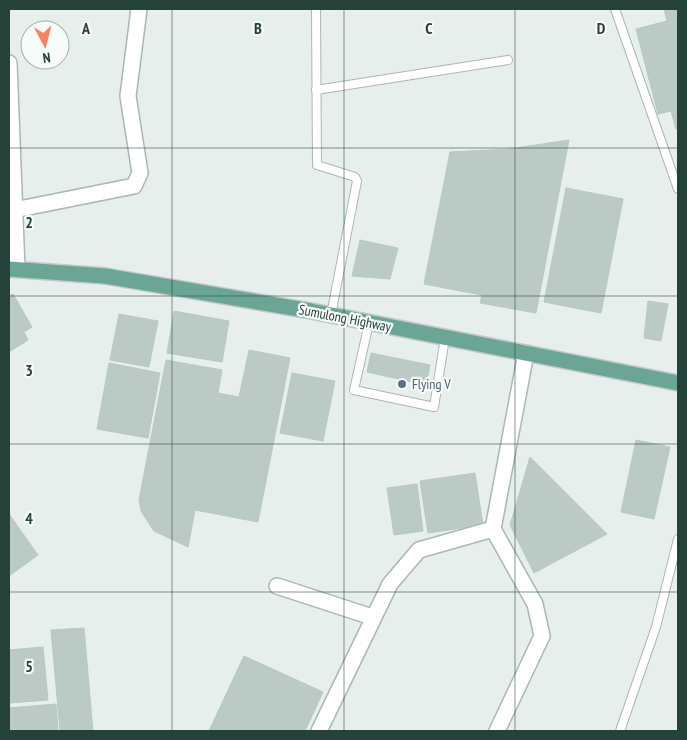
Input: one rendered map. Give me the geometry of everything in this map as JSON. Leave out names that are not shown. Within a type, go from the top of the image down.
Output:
[{"type":"main road","name":"Sumulong Highway","points":[[13,269],[104,276],[331,315],[678,383]]},
{"type":"street","points":[[14,210],[134,186],[140,173],[128,96],[139,9]]},
{"type":"street","points":[[9,64],[14,210],[13,269]]},
{"type":"street","points":[[497,731],[542,636],[535,604],[492,529],[526,353]]},
{"type":"street","points":[[319,731],[372,617],[390,584],[419,550],[492,529]]},
{"type":"street","points":[[277,586],[372,617]]},
{"type":"lane","points":[[316,9],[317,165],[355,176],[357,181],[331,315]]},
{"type":"lane","points":[[615,9],[678,189]]},
{"type":"lane","points":[[316,90],[508,60]]},
{"type":"lane","points":[[369,323],[354,390],[434,407],[445,338]]},
{"type":"lane","points":[[620,731],[656,627],[678,539]]},
{"type":"building","points":[[664,9],[678,9],[678,129],[676,129],[671,111],[658,114],[636,29],[667,21]]},
{"type":"building","points":[[569,140],[536,313],[480,303],[482,295],[424,284],[450,152],[509,149]]},
{"type":"building","points":[[566,188],[623,199],[601,313],[544,302]]},
{"type":"building","points":[[360,240],[398,248],[390,279],[352,276]]},
{"type":"building","points":[[13,294],[32,327],[24,332],[28,340],[9,352],[9,296]]},
{"type":"building","points":[[648,301],[668,304],[661,341],[644,338]]},
{"type":"building","points":[[174,311],[229,321],[222,362],[167,353]]},
{"type":"building","points":[[119,314],[158,321],[149,367],[110,360]]},
{"type":"building","points":[[249,350],[290,358],[258,522],[195,510],[188,547],[154,531],[141,511],[139,500],[166,360],[222,370],[218,393],[239,397]]},
{"type":"building","points":[[371,353],[430,365],[426,385],[367,372]]},
{"type":"building","points":[[109,363],[160,373],[148,438],[97,429]]},
{"type":"building","points":[[292,373],[335,381],[323,441],[280,433]]},
{"type":"building","points":[[636,440],[670,447],[654,519],[621,512]]},
{"type":"building","points":[[530,457],[607,534],[534,573],[510,525]]},
{"type":"building","points":[[475,473],[483,525],[428,533],[420,481]]},
{"type":"building","points":[[417,484],[423,531],[394,535],[387,488]]},
{"type":"building","points":[[9,514],[38,555],[9,576]]},
{"type":"building","points":[[84,628],[93,731],[60,731],[51,630]]},
{"type":"building","points":[[43,647],[48,700],[9,703],[9,650]]},
{"type":"building","points":[[244,656],[323,692],[305,731],[209,731]]},
{"type":"building","points":[[56,704],[58,731],[9,731],[9,708]]},
{"type":"place","name":"Flying V","points":[[402,384]]}]
